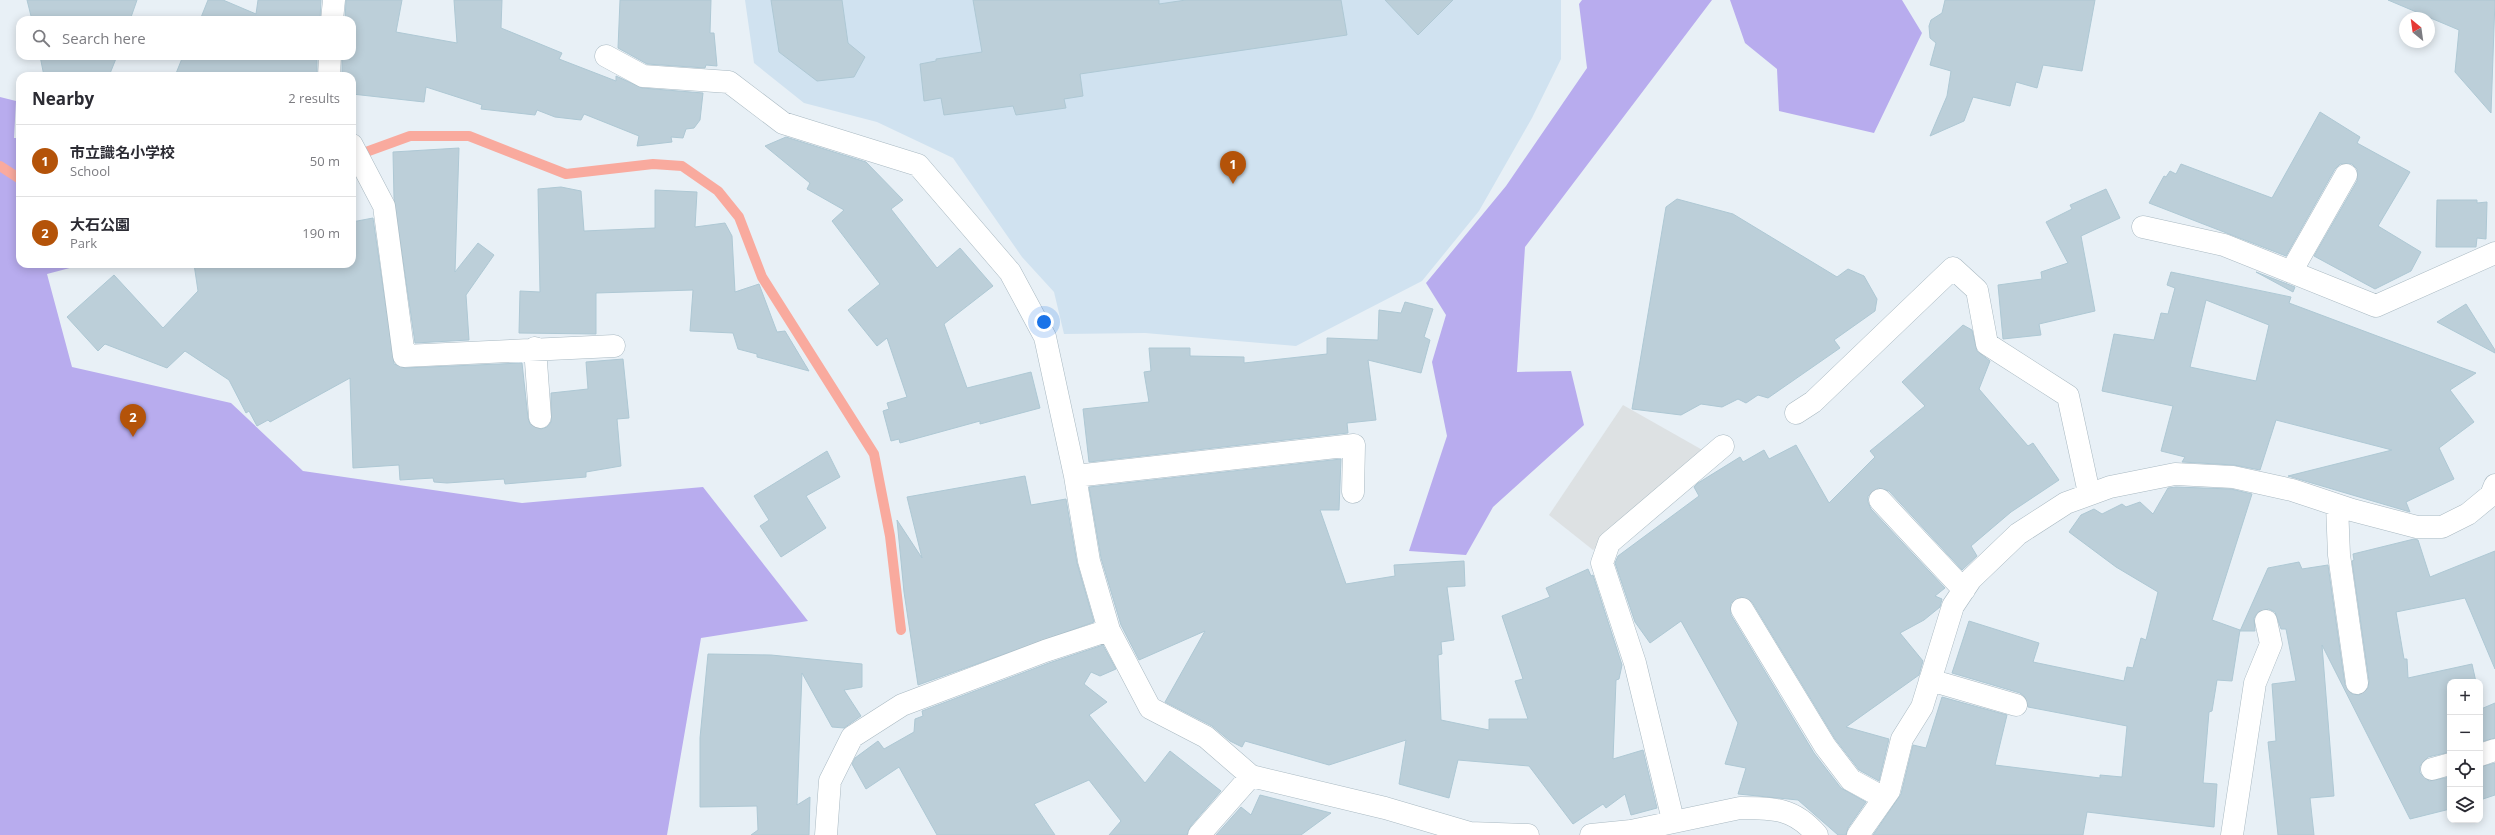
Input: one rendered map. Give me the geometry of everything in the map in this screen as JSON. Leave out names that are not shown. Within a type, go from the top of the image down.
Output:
[{"type":"street","points":[[332,16],[334,0]]},
{"type":"street","points":[[606,56],[643,76],[729,82],[783,123],[918,165],[1010,272],[1045,337],[1075,476],[1089,561],[1109,630],[1150,708],[1206,737],[1251,776],[1385,808],[1470,833],[1528,835]]},
{"type":"street","points":[[329,72],[330,60]]},
{"type":"street","points":[[356,152],[384,206],[404,356],[535,348],[614,346]]},
{"type":"street","points":[[2291,272],[2346,175]]},
{"type":"street","points":[[2144,227],[2224,245],[2376,306],[2495,253]]},
{"type":"street","points":[[1796,413],[1813,402],[1953,268],[1977,290],[1987,344],[2068,396],[2089,493]]},
{"type":"street","points":[[535,348],[540,417]]},
{"type":"street","points":[[1075,476],[1354,446],[1353,492]]},
{"type":"street","points":[[1673,820],[1635,663],[1602,563],[1609,543],[1723,446]]},
{"type":"street","points":[[1858,835],[1889,791],[1902,739],[1922,707],[1953,606],[1971,579],[2018,534],[2066,503],[2089,493],[2175,474],[2233,477],[2292,490],[2416,527],[2442,527],[2468,514],[2491,495],[2495,485]]},
{"type":"street","points":[[1880,500],[1964,590]]},
{"type":"street","points":[[2337,504],[2340,555],[2357,683]]},
{"type":"street","points":[[1742,609],[1825,746],[1851,780],[1884,798]]},
{"type":"street","points":[[2232,835],[2256,683],[2271,644],[2266,621]]},
{"type":"street","points":[[826,835],[830,781],[852,737],[902,705],[1045,651],[1109,630]]},
{"type":"street","points":[[1930,680],[2016,705]]},
{"type":"street","points":[[2483,754],[2495,750]]},
{"type":"street","points":[[1199,835],[1251,776]]},
{"type":"street","points":[[1591,835],[1630,831],[1673,820],[1740,808],[1774,808],[1790,812],[1809,826],[1818,835]]},
{"type":"shaded area","points":[[745,0],[1561,0],[1561,59],[1532,118],[1479,211],[1422,281],[1296,346],[1145,333],[1064,334],[1054,292],[1022,257],[953,158],[877,122],[804,103],[754,63]]},
{"type":"shaded area","points":[[1582,0],[1712,0],[1525,247],[1517,372],[1571,371],[1584,425],[1493,507],[1466,555],[1409,551],[1447,436],[1432,362],[1446,315],[1426,283],[1506,186],[1587,68],[1579,4]]},
{"type":"shaded area","points":[[1730,0],[1902,0],[1922,33],[1874,133],[1779,111],[1777,69],[1745,43]]},
{"type":"shaded area","points":[[0,97],[16,101],[14,138],[16,138],[16,268],[70,268],[47,274],[72,367],[231,403],[303,471],[522,503],[703,487],[808,621],[701,638],[667,835],[0,835]]},
{"type":"shaded area","points":[[1623,405],[1706,452],[1593,550],[1549,515]]},
{"type":"building","points":[[27,0],[137,0],[131,16],[31,16]]},
{"type":"building","points":[[208,0],[223,0],[256,14],[258,0],[321,0],[320,16],[202,16]]},
{"type":"building","points":[[346,0],[402,0],[396,32],[457,43],[454,0],[502,0],[501,28],[562,53],[559,59],[616,81],[616,76],[642,88],[703,93],[700,120],[694,128],[686,129],[683,138],[671,137],[672,142],[637,146],[639,136],[584,114],[581,120],[555,117],[537,110],[535,115],[481,109],[482,105],[426,87],[424,102],[356,94],[356,72],[342,72],[342,60],[356,60],[356,16],[345,16]]},
{"type":"building","points":[[620,0],[711,0],[710,33],[714,33],[717,66],[706,65],[705,68],[647,64],[618,48]]},
{"type":"building","points":[[771,0],[842,0],[848,43],[865,57],[854,77],[817,81],[779,52]]},
{"type":"building","points":[[973,0],[1159,0],[1159,4],[1186,0],[1341,0],[1347,35],[1080,74],[1083,96],[1064,99],[1066,108],[1016,115],[1013,106],[944,115],[941,98],[924,101],[920,64],[936,61],[936,59],[982,52]]},
{"type":"building","points":[[1385,0],[1453,0],[1418,35]]},
{"type":"building","points":[[1945,0],[2095,0],[2082,71],[2043,65],[2037,88],[2016,82],[2010,106],[1973,97],[1964,121],[1930,136],[1947,96],[1951,71],[1930,65],[1936,43],[1930,38],[1929,26],[1931,20],[1942,13]]},
{"type":"building","points":[[2388,0],[2495,0],[2491,113],[2455,72],[2459,30],[2435,20],[2435,12],[2416,12]]},
{"type":"building","points":[[41,60],[115,60],[111,72],[43,72]]},
{"type":"building","points":[[181,60],[317,60],[317,72],[177,72]]},
{"type":"building","points":[[2320,112],[2360,137],[2357,143],[2410,172],[2378,226],[2421,252],[2411,271],[2375,289],[2314,256],[2357,181],[2357,169],[2352,164],[2340,164],[2335,169],[2286,256],[2149,203],[2164,176],[2166,177],[2170,171],[2176,174],[2181,164],[2272,198]]},
{"type":"building","points":[[786,137],[866,162],[903,200],[891,209],[937,268],[960,248],[993,286],[944,324],[967,388],[1031,372],[1040,408],[980,424],[980,421],[900,443],[899,439],[891,441],[883,411],[889,409],[887,403],[907,397],[887,338],[877,346],[848,310],[880,284],[832,221],[844,210],[807,189],[810,183],[765,146]]},
{"type":"building","points":[[459,148],[455,272],[478,243],[494,255],[466,295],[469,340],[415,343],[394,198],[393,152]]},
{"type":"building","points":[[561,187],[581,191],[584,231],[655,228],[655,190],[697,192],[695,227],[725,223],[732,236],[735,292],[759,284],[777,332],[785,331],[809,371],[757,357],[757,354],[738,349],[733,333],[690,331],[693,290],[596,293],[596,334],[519,333],[520,291],[540,292],[538,189]]},
{"type":"building","points":[[2106,189],[2120,218],[2081,236],[2095,311],[2039,324],[2041,335],[2003,339],[1998,285],[2042,279],[2041,272],[2068,263],[2046,222],[2072,209],[2070,205]]},
{"type":"building","points":[[1677,199],[1733,214],[1837,277],[1848,269],[1864,276],[1877,299],[1875,311],[1834,340],[1840,348],[1768,398],[1758,395],[1746,403],[1738,399],[1722,407],[1701,404],[1681,415],[1632,409],[1666,207]]},
{"type":"building","points":[[2437,200],[2477,200],[2477,203],[2487,202],[2486,239],[2477,238],[2476,247],[2436,247]]},
{"type":"building","points":[[373,218],[394,364],[405,368],[522,363],[528,418],[530,424],[541,429],[547,427],[551,422],[551,393],[588,389],[586,362],[623,359],[629,418],[617,419],[621,466],[586,472],[586,477],[505,484],[504,479],[447,483],[434,482],[433,478],[400,480],[399,465],[353,468],[350,378],[270,422],[268,420],[257,426],[249,411],[246,413],[229,380],[185,351],[167,368],[105,344],[98,351],[67,317],[114,275],[163,328],[198,291],[195,268],[356,268],[356,221]]},
{"type":"building","points":[[2171,272],[2291,297],[2289,303],[2476,373],[2450,390],[2474,422],[2439,448],[2454,479],[2406,502],[2410,512],[2288,476],[2392,450],[2276,420],[2260,470],[2234,465],[2182,462],[2185,457],[2161,451],[2173,406],[2102,391],[2114,334],[2154,340],[2161,313],[2168,314],[2175,288],[2167,285]],"holes":[[[2206,300],[2269,325],[2256,381],[2190,367]]]},
{"type":"building","points":[[2256,272],[2295,287],[2293,292]]},
{"type":"building","points":[[1405,302],[1433,309],[1424,337],[1430,340],[1421,373],[1368,360],[1376,420],[1347,423],[1348,433],[1089,462],[1083,409],[1149,402],[1144,372],[1151,371],[1149,348],[1190,348],[1190,356],[1244,357],[1244,363],[1327,354],[1327,338],[1378,340],[1379,310],[1401,313]]},
{"type":"building","points":[[2466,304],[2495,350],[2495,353],[2437,322]]},
{"type":"building","points":[[1963,325],[1972,330],[1977,351],[1990,361],[1979,389],[2028,446],[2033,443],[2059,480],[2011,512],[1971,546],[1977,556],[1962,570],[1889,491],[1878,488],[1868,496],[1868,502],[1871,509],[1945,588],[1935,596],[1942,599],[1940,607],[1924,620],[1900,633],[1923,661],[1919,675],[1846,727],[1889,739],[1879,781],[1859,770],[1835,739],[1752,602],[1741,597],[1731,603],[1731,615],[1814,753],[1841,788],[1866,802],[1848,828],[1846,835],[1838,835],[1798,800],[1738,794],[1746,768],[1725,764],[1738,723],[1681,621],[1650,643],[1635,622],[1615,563],[1618,556],[1699,496],[1694,487],[1698,483],[1740,457],[1743,462],[1764,450],[1769,459],[1796,445],[1829,503],[1875,457],[1870,451],[1925,406],[1902,382]]},
{"type":"building","points":[[827,451],[840,477],[806,496],[826,528],[781,557],[760,526],[769,520],[754,496]]},
{"type":"building","points":[[1341,459],[1339,510],[1320,510],[1346,584],[1395,576],[1394,565],[1464,561],[1465,586],[1447,587],[1454,640],[1441,642],[1442,654],[1438,655],[1441,720],[1489,730],[1489,719],[1528,719],[1515,681],[1523,679],[1502,616],[1550,597],[1546,588],[1588,569],[1591,576],[1593,575],[1622,665],[1619,679],[1616,680],[1613,759],[1643,750],[1657,808],[1631,815],[1625,794],[1606,808],[1603,804],[1573,824],[1529,766],[1458,760],[1449,798],[1399,784],[1406,740],[1329,765],[1245,741],[1242,747],[1230,741],[1212,726],[1165,702],[1205,631],[1139,660],[1121,625],[1101,558],[1089,487]]},
{"type":"building","points":[[1025,476],[1031,505],[1066,499],[1077,563],[1094,622],[918,685],[904,592],[897,520],[922,558],[907,497]]},
{"type":"building","points":[[2168,488],[2231,489],[2252,494],[2212,620],[2240,630],[2232,681],[2217,680],[2212,711],[2209,712],[2203,783],[2217,784],[2214,827],[2087,812],[2083,835],[1873,835],[1901,794],[1913,745],[1926,748],[1942,697],[2007,715],[1995,765],[2100,778],[2100,775],[2122,777],[2127,726],[2028,707],[2025,697],[2020,693],[1952,673],[1969,621],[2039,643],[2033,662],[2124,681],[2127,667],[2133,668],[2141,638],[2146,640],[2158,592],[2116,567],[2069,532],[2081,515],[2094,509],[2102,514],[2122,504],[2126,507],[2140,502],[2153,514]]},
{"type":"building","points":[[2414,539],[2418,540],[2430,577],[2495,551],[2495,669],[2465,598],[2396,612],[2404,659],[2407,659],[2408,678],[2472,664],[2475,679],[2447,679],[2447,753],[2428,757],[2420,766],[2420,773],[2429,781],[2447,778],[2447,810],[2410,819],[2322,645],[2334,796],[2310,798],[2314,835],[2278,835],[2268,742],[2276,741],[2272,684],[2296,681],[2286,629],[2281,629],[2275,612],[2269,609],[2258,612],[2254,618],[2255,631],[2240,631],[2268,568],[2299,562],[2302,569],[2328,565],[2345,685],[2352,694],[2359,695],[2368,688],[2369,681],[2352,561],[2354,560],[2353,554]]},
{"type":"building","points":[[1103,645],[1116,669],[1100,676],[1091,672],[1084,684],[1107,702],[1089,715],[1145,783],[1170,751],[1221,791],[1190,827],[1187,835],[1109,835],[1121,821],[1089,780],[1034,804],[1055,835],[937,835],[899,767],[866,789],[852,764],[855,758],[878,741],[884,749],[914,732],[915,719],[923,716],[922,711],[1049,663]]},
{"type":"building","points":[[708,654],[771,655],[862,664],[862,687],[844,690],[861,716],[844,728],[832,727],[802,673],[797,805],[810,797],[809,835],[751,835],[758,830],[757,806],[700,807],[700,738]]},
{"type":"building","points":[[2495,703],[2495,738],[2483,741],[2483,708]]},
{"type":"building","points":[[2495,763],[2495,795],[2483,799],[2483,787],[2483,766]]},
{"type":"building","points":[[1260,795],[1331,813],[1301,835],[1216,835],[1241,807],[1251,815]]},
{"type":"waterway","points":[[356,156],[410,136],[469,136],[566,174],[653,164],[682,166],[718,191],[739,217],[762,277],[874,454],[890,536],[901,630]]},
{"type":"waterway","points":[[0,166],[16,176]]},
{"type":"place","name":"市立識名小学校","points":[[1233,184]]},
{"type":"place","name":"大石公園","points":[[133,437]]}]
